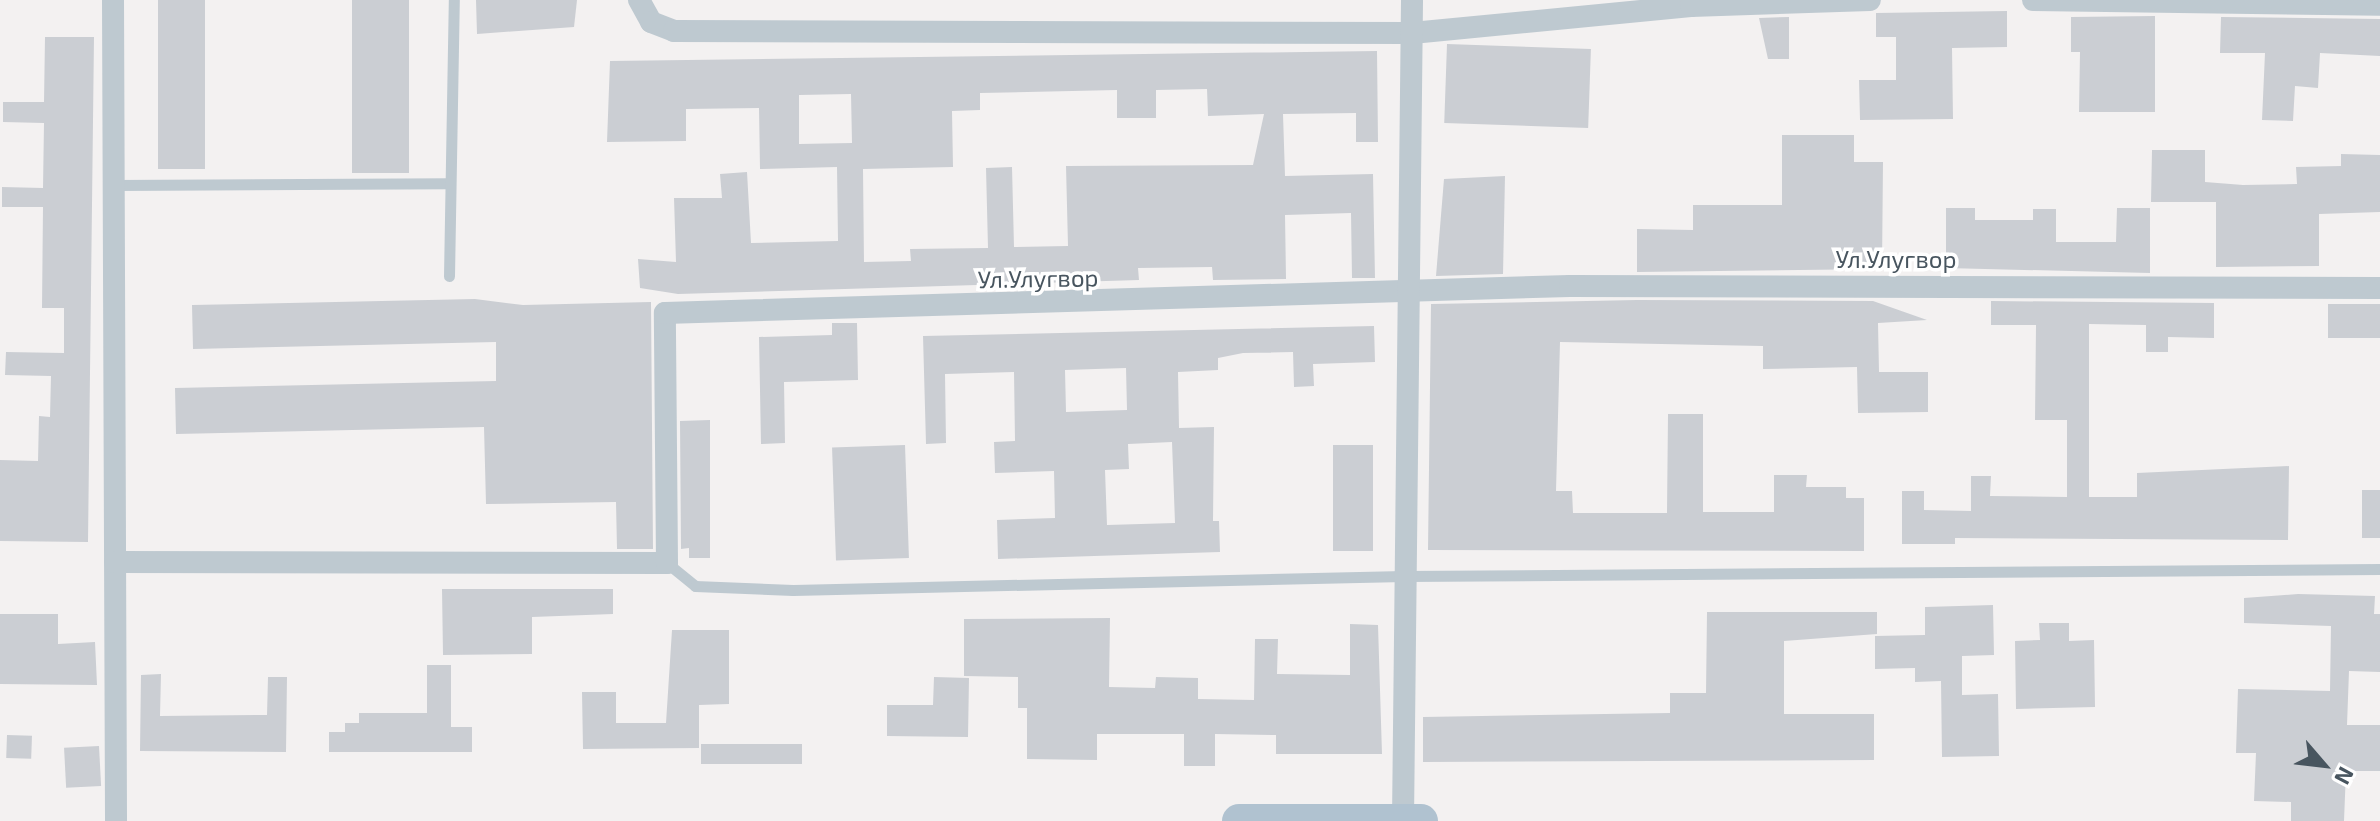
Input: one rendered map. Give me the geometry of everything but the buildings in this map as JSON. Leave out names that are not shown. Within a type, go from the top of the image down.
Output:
[{"type":"main road","points":[[1239,821],[1421,821]]},
{"type":"street","points":[[113,0],[116,821]]},
{"type":"street","points":[[639,0],[651,22],[674,31],[1412,33],[1691,6],[1870,0]]},
{"type":"street","points":[[1403,820],[1404,576],[1412,295],[1412,0]]},
{"type":"street","points":[[2033,0],[2380,5]]},
{"type":"street","name":"Ул.Улугвор","points":[[667,563],[665,313],[1412,295],[1570,286],[2380,288]]},
{"type":"street","points":[[115,562],[667,563]]},
{"type":"lane","points":[[449,276],[454,0]]},
{"type":"lane","points":[[115,185],[449,183]]},
{"type":"lane","points":[[667,563],[695,586],[793,590],[1404,576],[2380,569]]}]
